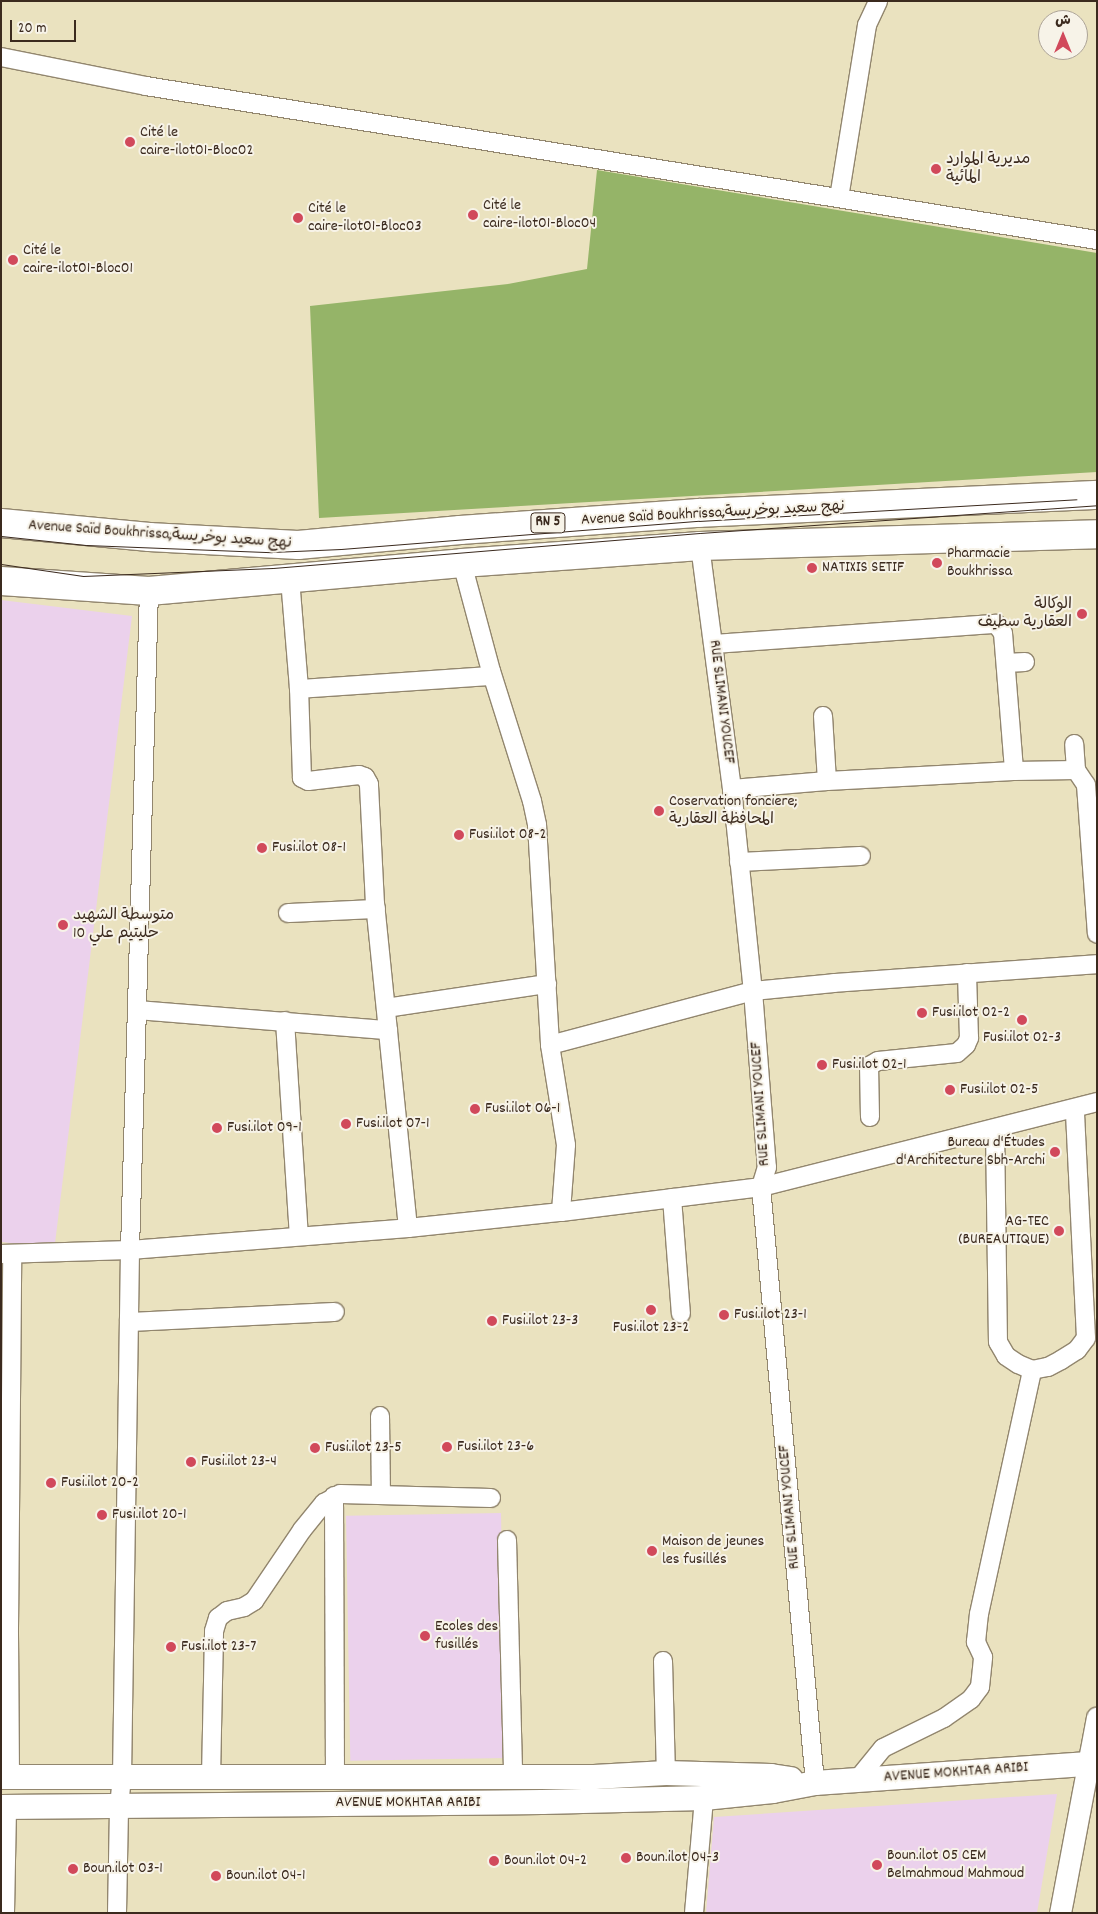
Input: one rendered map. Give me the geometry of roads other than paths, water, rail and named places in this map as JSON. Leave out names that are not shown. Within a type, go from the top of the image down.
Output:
[{"type":"main road","name":"Avenue Saïd Boukhrissa;نهج سعيد بوخريسة","points":[[1,522],[149,537],[298,545],[460,530],[699,513],[1097,495]]},
{"type":"main road","name":"Avenue Saïd Boukhrissa;نهج سعيد بوخريسة","points":[[1,582],[149,591],[290,580],[462,563],[700,546],[1097,534]]},
{"type":"main road","name":"AVENUE MOKHTAR ARIBI","points":[[4,1807],[542,1802],[704,1798],[773,1791],[814,1783],[1092,1765]]},
{"type":"main road","name":"AVENUE MOKHTAR ARIBI","points":[[6,1777],[594,1777],[666,1773],[771,1776],[814,1783]]},
{"type":"street","points":[[839,198],[866,25],[878,1]]},
{"type":"street","points":[[1,57],[146,86],[1097,240]]},
{"type":"street","name":"RUE SLIMANI YOUCEF","points":[[700,546],[732,789],[753,991],[767,1167],[761,1187],[814,1783]]},
{"type":"street","points":[[462,563],[492,676],[532,801],[536,825],[550,1045],[566,1145],[561,1212]]},
{"type":"street","points":[[290,580],[299,689],[302,778],[308,781],[359,775],[369,784],[376,908],[408,1228]]},
{"type":"street","points":[[117,1913],[119,1806],[122,1777],[130,1250],[149,591]]},
{"type":"street","points":[[714,644],[996,624],[1004,633],[1014,772]]},
{"type":"street","points":[[1006,663],[1025,662]]},
{"type":"street","points":[[299,689],[492,676]]},
{"type":"street","points":[[823,716],[827,781]]},
{"type":"street","points":[[1074,744],[1076,770],[1086,785],[1097,934]]},
{"type":"street","points":[[732,789],[827,781],[1076,770]]},
{"type":"street","points":[[739,862],[861,856]]},
{"type":"street","points":[[288,913],[376,908]]},
{"type":"street","points":[[550,1045],[753,991],[1097,964]]},
{"type":"street","points":[[870,1117],[869,1066],[878,1061],[958,1053],[966,1045],[969,1038],[967,973]]},
{"type":"street","points":[[386,1008],[547,984]]},
{"type":"street","points":[[137,1010],[388,1030]]},
{"type":"street","points":[[285,1021],[300,1235]]},
{"type":"street","points":[[6,1777],[7,1254],[130,1250],[300,1235],[408,1228],[561,1212],[761,1187],[995,1130],[1097,1102]]},
{"type":"street","points":[[995,1130],[998,1342],[1006,1356],[1018,1364],[1032,1370],[1048,1367],[1078,1350],[1086,1338],[1075,1109]]},
{"type":"street","points":[[672,1198],[681,1314]]},
{"type":"street","points":[[129,1322],[335,1312]]},
{"type":"street","points":[[857,1780],[883,1748],[944,1718],[971,1698],[980,1687],[983,1657],[976,1642],[979,1614],[1032,1370]]},
{"type":"street","points":[[380,1416],[381,1495]]},
{"type":"street","points":[[211,1777],[214,1632],[218,1618],[227,1611],[244,1607],[254,1601],[302,1530],[334,1496],[381,1495],[491,1498]]},
{"type":"street","points":[[334,1496],[335,1777]]},
{"type":"street","points":[[507,1540],[513,1776]]},
{"type":"street","points":[[663,1661],[666,1773]]},
{"type":"street","points":[[1060,1913],[1092,1765],[1097,1717]]},
{"type":"street","points":[[694,1913],[704,1798]]},
{"type":"street","points":[[4,1807],[5,1913]]},
{"type":"tram line","points":[[1,536],[86,545],[272,552],[341,549],[699,521],[1076,499]]},
{"type":"tram line","points":[[1,564],[83,576],[273,568],[700,533],[1097,505]]},
{"type":"place","name":"Cité le caire-ilot01-Bloc02","points":[[130,142]]},
{"type":"place","name":"مديرية الموارد المائية","points":[[936,169]]},
{"type":"place","name":"Cité le caire-ilot01-Bloc04","points":[[473,215]]},
{"type":"place","name":"Cité le caire-ilot01-Bloc03","points":[[298,218]]},
{"type":"place","name":"Cité le caire-ilot01-Bloc01","points":[[13,260]]},
{"type":"place","name":"Pharmacie Boukhrissa","points":[[937,563]]},
{"type":"place","name":"NATIXIS SETIF","points":[[812,568]]},
{"type":"place","name":"الوكالة العقارية سطيف","points":[[1082,614]]},
{"type":"place","name":"Coservation fonciere; المحافظة العقارية","points":[[659,811]]},
{"type":"place","name":"Fusi.ilot 08-2","points":[[459,835]]},
{"type":"place","name":"Fusi.ilot 08-1","points":[[262,848]]},
{"type":"place","name":"متوسطة الشهيد حليتيم علي 10","points":[[63,925]]},
{"type":"place","name":"Fusi.ilot 02-2","points":[[922,1013]]},
{"type":"place","name":"Fusi.ilot 02-3","points":[[1022,1020]]},
{"type":"place","name":"Fusi.ilot 02-1","points":[[822,1065]]},
{"type":"place","name":"Fusi.ilot 02-5","points":[[950,1090]]},
{"type":"place","name":"Fusi.ilot 06-1","points":[[475,1109]]},
{"type":"place","name":"Fusi.ilot 07-1","points":[[346,1124]]},
{"type":"place","name":"Fusi.ilot 09-1","points":[[217,1128]]},
{"type":"place","name":"Bureau d'Études d'Architecture Sbh-Archi","points":[[1055,1152]]},
{"type":"place","name":"AG-TEC (BUREAUTIQUE)","points":[[1059,1231]]},
{"type":"place","name":"Fusi.ilot 23-2","points":[[651,1310]]},
{"type":"place","name":"Fusi.ilot 23-1","points":[[724,1315]]},
{"type":"place","name":"Fusi.ilot 23-3","points":[[492,1321]]},
{"type":"place","name":"Fusi.ilot 23-6","points":[[447,1447]]},
{"type":"place","name":"Fusi.ilot 23-5","points":[[315,1448]]},
{"type":"place","name":"Fusi.ilot 23-4","points":[[191,1462]]},
{"type":"place","name":"Fusi.ilot 20-2","points":[[51,1483]]},
{"type":"place","name":"Fusi.ilot 20-1","points":[[102,1515]]},
{"type":"place","name":"Maison de jeunes les fusillés","points":[[652,1551]]},
{"type":"place","name":"Ecoles des fusillés","points":[[425,1636]]},
{"type":"place","name":"Fusi.ilot 23-7","points":[[171,1647]]},
{"type":"place","name":"Boun.ilot 04-3","points":[[626,1858]]},
{"type":"place","name":"Boun.ilot 04-2","points":[[494,1861]]},
{"type":"place","name":"Boun.ilot 05 CEM Belmahmoud Mahmoud","points":[[877,1865]]},
{"type":"place","name":"Boun.ilot 03-1","points":[[73,1869]]},
{"type":"place","name":"Boun.ilot 04-1","points":[[216,1876]]}]
